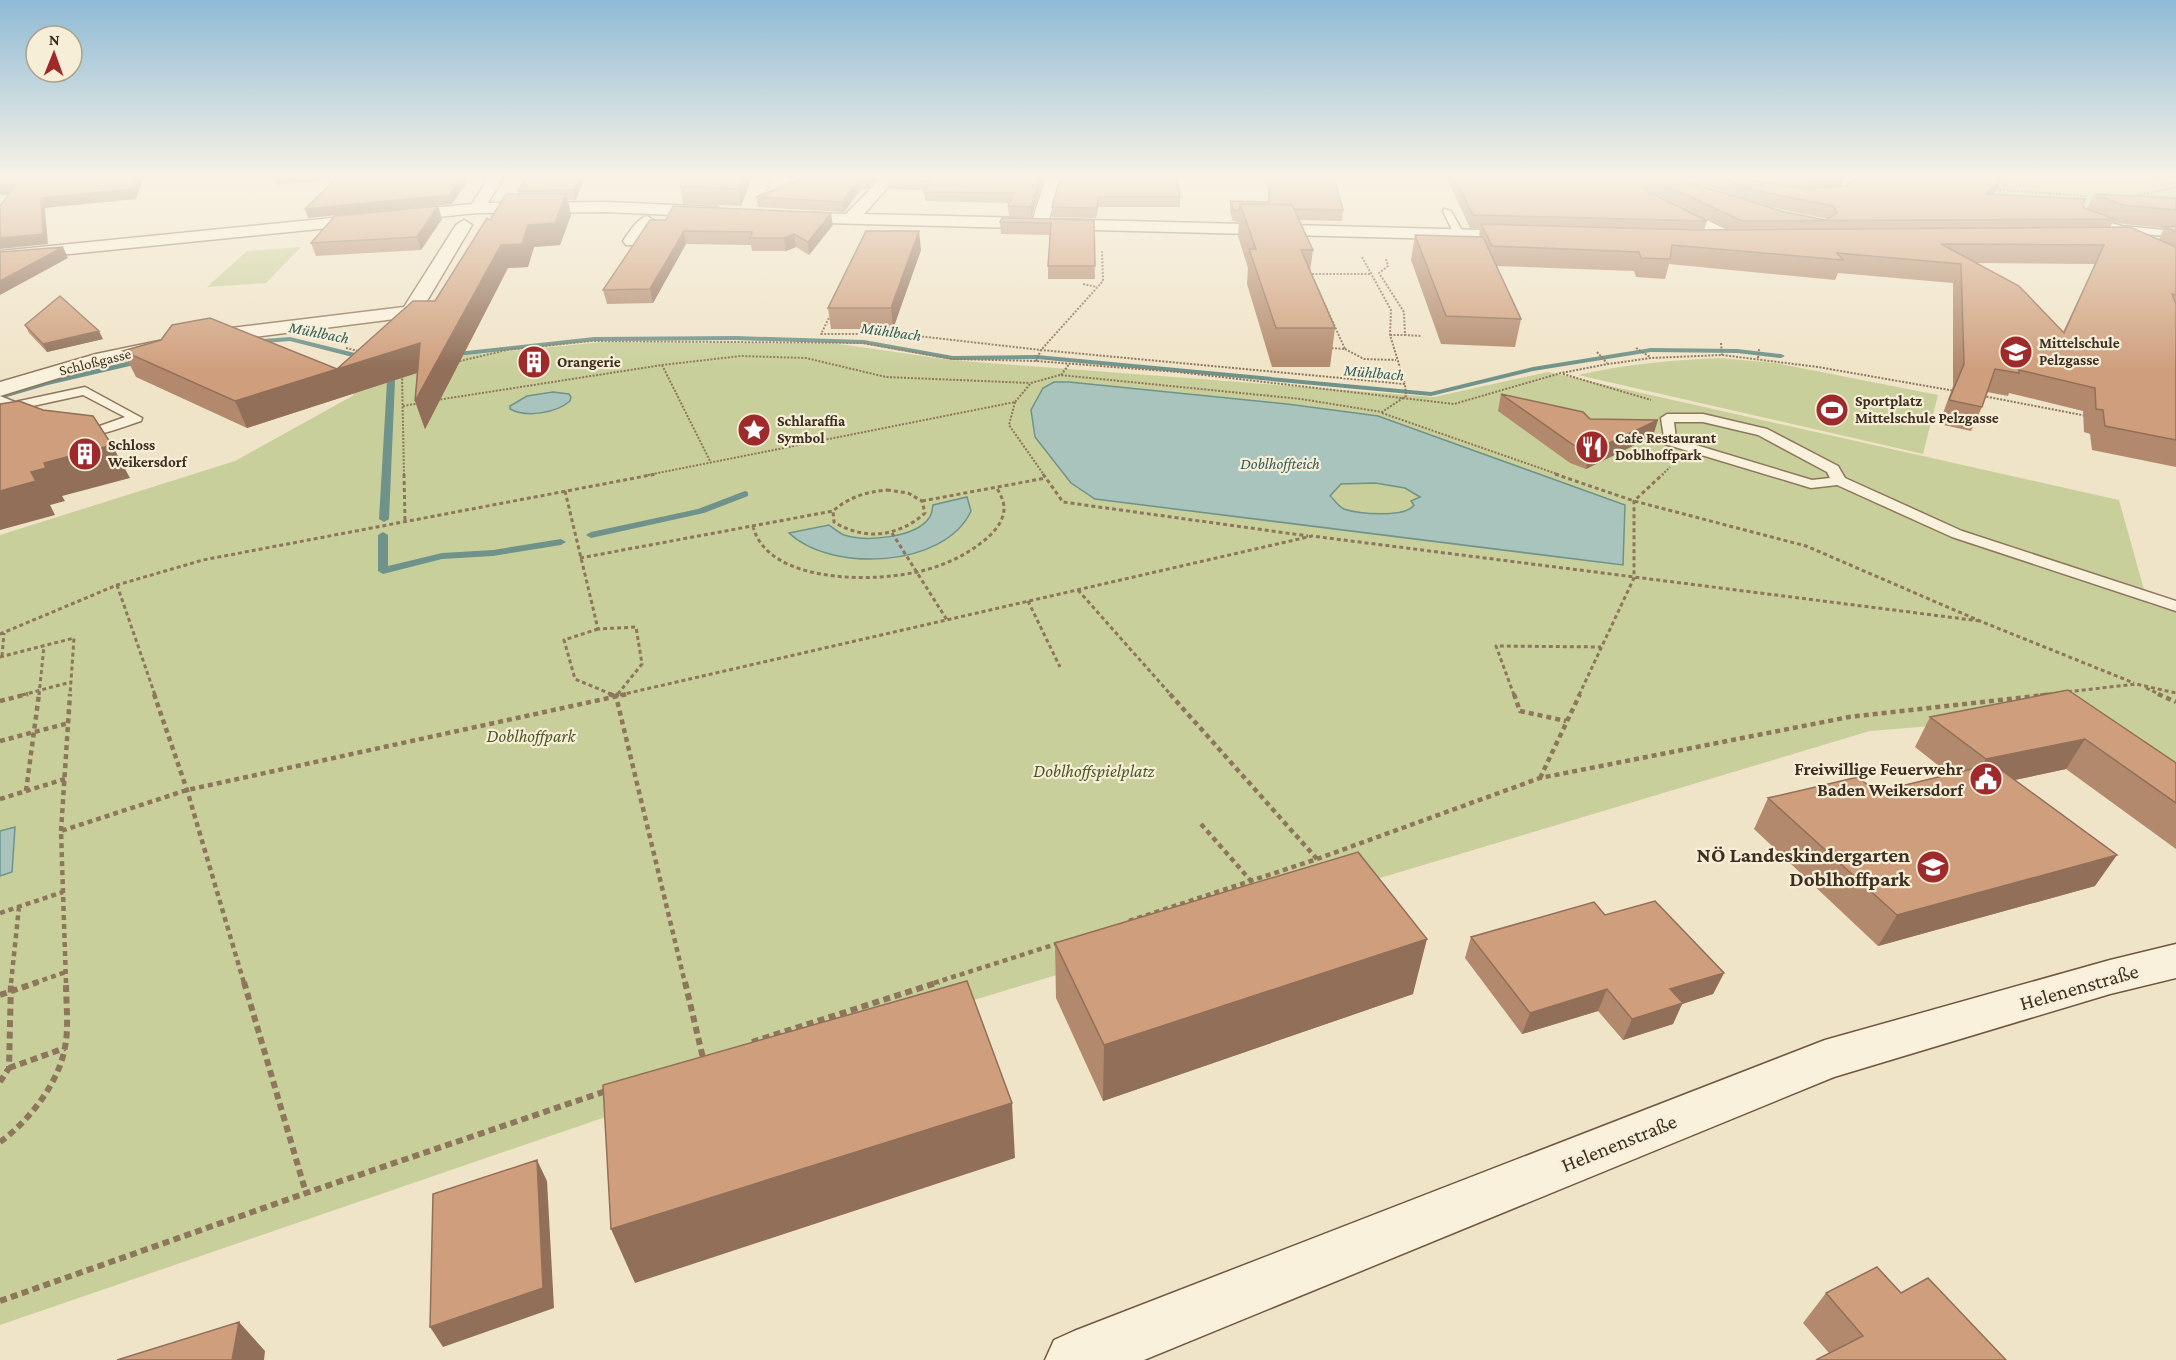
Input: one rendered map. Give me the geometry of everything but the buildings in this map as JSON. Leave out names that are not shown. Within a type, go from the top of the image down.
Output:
[{"type":"street","points":[[0,256],[136,241]]},
{"type":"street","points":[[141,241],[157,247],[234,241]]},
{"type":"street","name":"Schloßgasse","points":[[4,399],[96,360],[207,337],[411,312],[454,241]]},
{"type":"street","points":[[1714,241],[1751,241]]},
{"type":"street","points":[[2128,241],[2139,247]]},
{"type":"street","name":"Helenenstraße","points":[[1074,1360],[1825,1060],[2110,977],[2176,961]]},
{"type":"lane","points":[[4,399],[85,392],[136,417],[98,431],[81,432],[62,424]]},
{"type":"lane","points":[[4,399],[44,416],[22,423]]},
{"type":"lane","points":[[1839,481],[1833,469],[1762,432],[1702,418],[1667,418],[1670,441],[1811,484],[1839,481],[1957,534],[2176,606]]},
{"type":"path","points":[[1036,360],[1040,352],[1102,281],[1102,249]]},
{"type":"path","points":[[1361,254],[1391,310],[1390,334],[1405,387],[1405,397]]},
{"type":"path","points":[[1386,258],[1388,266],[1380,273],[1404,312],[1405,335]]},
{"type":"path","points":[[1307,263],[1345,349]]},
{"type":"path","points":[[1312,274],[1370,274]]},
{"type":"path","points":[[1083,284],[1097,287]]},
{"type":"path","points":[[831,312],[821,334],[900,334],[1040,352],[1405,387]]},
{"type":"path","points":[[631,341],[636,334]]},
{"type":"path","points":[[1390,334],[1421,336]]},
{"type":"path","points":[[449,364],[507,350],[591,341],[862,343],[952,359],[1036,360],[1178,372],[1454,404],[1561,373],[1608,364],[1650,357],[1722,354],[1758,357],[1962,393]]},
{"type":"path","points":[[1721,343],[1722,354]]},
{"type":"path","points":[[1322,348],[1345,349],[1364,359],[1396,360]]},
{"type":"path","points":[[1636,348],[1650,357]]},
{"type":"path","points":[[1758,357],[1759,349]]},
{"type":"path","points":[[1597,352],[1608,364]]},
{"type":"path","points":[[403,406],[662,365],[741,356],[807,358],[886,377],[1031,383],[1060,375],[1301,399],[1382,412],[1634,501],[1806,546],[2176,702]]},
{"type":"path","points":[[1060,375],[1070,363]]},
{"type":"path","points":[[662,365],[711,463]]},
{"type":"path","points":[[400,370],[402,375],[405,521]]},
{"type":"path","points":[[1561,373],[1702,418]]},
{"type":"path","points":[[1031,383],[1016,402],[1009,425],[1063,502],[1634,578],[1980,621]]},
{"type":"path","points":[[1985,394],[1996,399]]},
{"type":"path","points":[[1973,395],[2088,416]]},
{"type":"path","points":[[1382,412],[1405,397]]},
{"type":"path","points":[[0,1142],[14,1132],[48,1092],[65,1048],[66,972],[62,831],[74,638],[1,656],[2,633],[117,585],[203,560],[1016,402]]},
{"type":"path","points":[[1540,778],[1634,578],[1634,501],[1690,448]]},
{"type":"path","points":[[580,558],[833,511],[844,500],[863,492],[887,490],[908,493],[922,501],[1046,478]]},
{"type":"path","points":[[753,526],[759,543],[776,558],[804,570],[838,577],[878,577],[916,572],[954,560],[983,543],[1000,525],[1004,505],[996,487]]},
{"type":"path","points":[[565,491],[598,629]]},
{"type":"path","points":[[833,511],[834,522],[846,531],[868,535],[892,533],[914,525],[925,513],[922,501]]},
{"type":"path","points":[[892,533],[947,620]]},
{"type":"path","points":[[62,831],[187,790],[616,696],[1312,536]]},
{"type":"path","points":[[117,585],[187,790],[306,1193]]},
{"type":"path","points":[[1078,590],[1317,859]]},
{"type":"path","points":[[1028,601],[1060,667]]},
{"type":"path","points":[[636,627],[642,664],[616,696],[575,679],[564,640],[598,629],[636,627]]},
{"type":"path","points":[[26,791],[44,646]]},
{"type":"path","points":[[1566,721],[1520,711],[1496,646],[1601,647]]},
{"type":"path","points":[[0,701],[71,682]]},
{"type":"path","points":[[1117,924],[1317,859],[1540,778],[1849,717],[2136,684],[2176,693]]},
{"type":"path","points":[[616,696],[703,1058]]},
{"type":"path","points":[[0,741],[69,723]]},
{"type":"path","points":[[0,799],[65,779]]},
{"type":"path","points":[[1201,824],[1251,881]]},
{"type":"path","points":[[0,913],[63,892]]},
{"type":"path","points":[[0,1082],[9,1068],[10,992],[19,907]]},
{"type":"path","points":[[748,1044],[1061,943]]},
{"type":"path","points":[[0,995],[66,972]]},
{"type":"path","points":[[9,1068],[65,1048]]},
{"type":"path","points":[[692,1062],[714,1054]]},
{"type":"path","points":[[0,1301],[306,1193],[612,1089]]},
{"type":"green space","points":[[301,247],[266,283],[207,287],[247,251]]},
{"type":"green space","name":"Doblhoffpark","points":[[602,342],[839,344],[951,360],[1434,397],[1548,372],[2119,500],[2148,604],[2176,612],[2176,792],[2055,716],[1870,731],[757,1065],[0,1325],[0,535],[235,461],[354,395],[341,373],[407,361]]},
{"type":"green space","name":"Sportplatz Mittelschule Pelzgasse","points":[[1721,358],[1775,363],[1938,395],[1923,454],[1578,375],[1650,363]]},
{"type":"water","name":"Doblhoffteich","points":[[1054,382],[1069,382],[1287,404],[1378,416],[1625,505],[1623,565],[1095,499],[1071,483],[1035,437],[1031,410],[1043,388]],"holes":[[[1375,483],[1405,488],[1420,497],[1411,501],[1414,505],[1402,512],[1370,513],[1344,509],[1330,496],[1341,484]]]},
{"type":"water","points":[[553,392],[569,394],[570,401],[557,409],[541,413],[517,412],[510,409],[510,406],[527,396]]},
{"type":"water","points":[[967,497],[971,511],[957,530],[938,544],[913,554],[858,559],[831,554],[808,546],[789,533],[829,525],[842,534],[853,537],[889,537],[922,525],[930,517],[933,505]]},
{"type":"water","points":[[15,827],[12,872],[0,876],[0,831]]},
{"type":"waterway","name":"Mühlbach","points":[[448,355],[594,339],[736,338],[864,342],[953,358],[1037,357],[1431,394],[1533,369],[1651,350],[1737,351],[1781,356]]},
{"type":"waterway","name":"Mühlbach","points":[[250,342],[290,339],[368,359]]},
{"type":"waterway","name":"Mühlbach","points":[[0,397],[46,383],[144,360]]},
{"type":"waterway","points":[[384,368],[391,381],[384,519]]},
{"type":"waterway","points":[[591,535],[701,511],[745,494]]},
{"type":"waterway","points":[[383,535],[383,571],[442,556],[493,553],[561,542]]},
{"type":"place","name":"Mittelschule Pelzgasse","points":[[2016,352]]},
{"type":"place","name":"Orangerie","points":[[534,362]]},
{"type":"place","name":"Sportplatz Mittelschule Pelzgasse","points":[[1832,410]]},
{"type":"place","name":"Schlaraffia Symbol","points":[[754,430]]},
{"type":"place","name":"Cafe Restaurant Doblhoffpark","points":[[1592,447]]},
{"type":"place","name":"Schloss Weikersdorf","points":[[85,454]]},
{"type":"place","name":"Freiwillige Feuerwehr Baden Weikersdorf","points":[[1986,779]]},
{"type":"place","name":"NÖ Landeskindergarten Doblhoffpark","points":[[1933,867]]},
{"type":"park label","name":"Doblhoffspielplatz","points":[[1094,771]]}]
